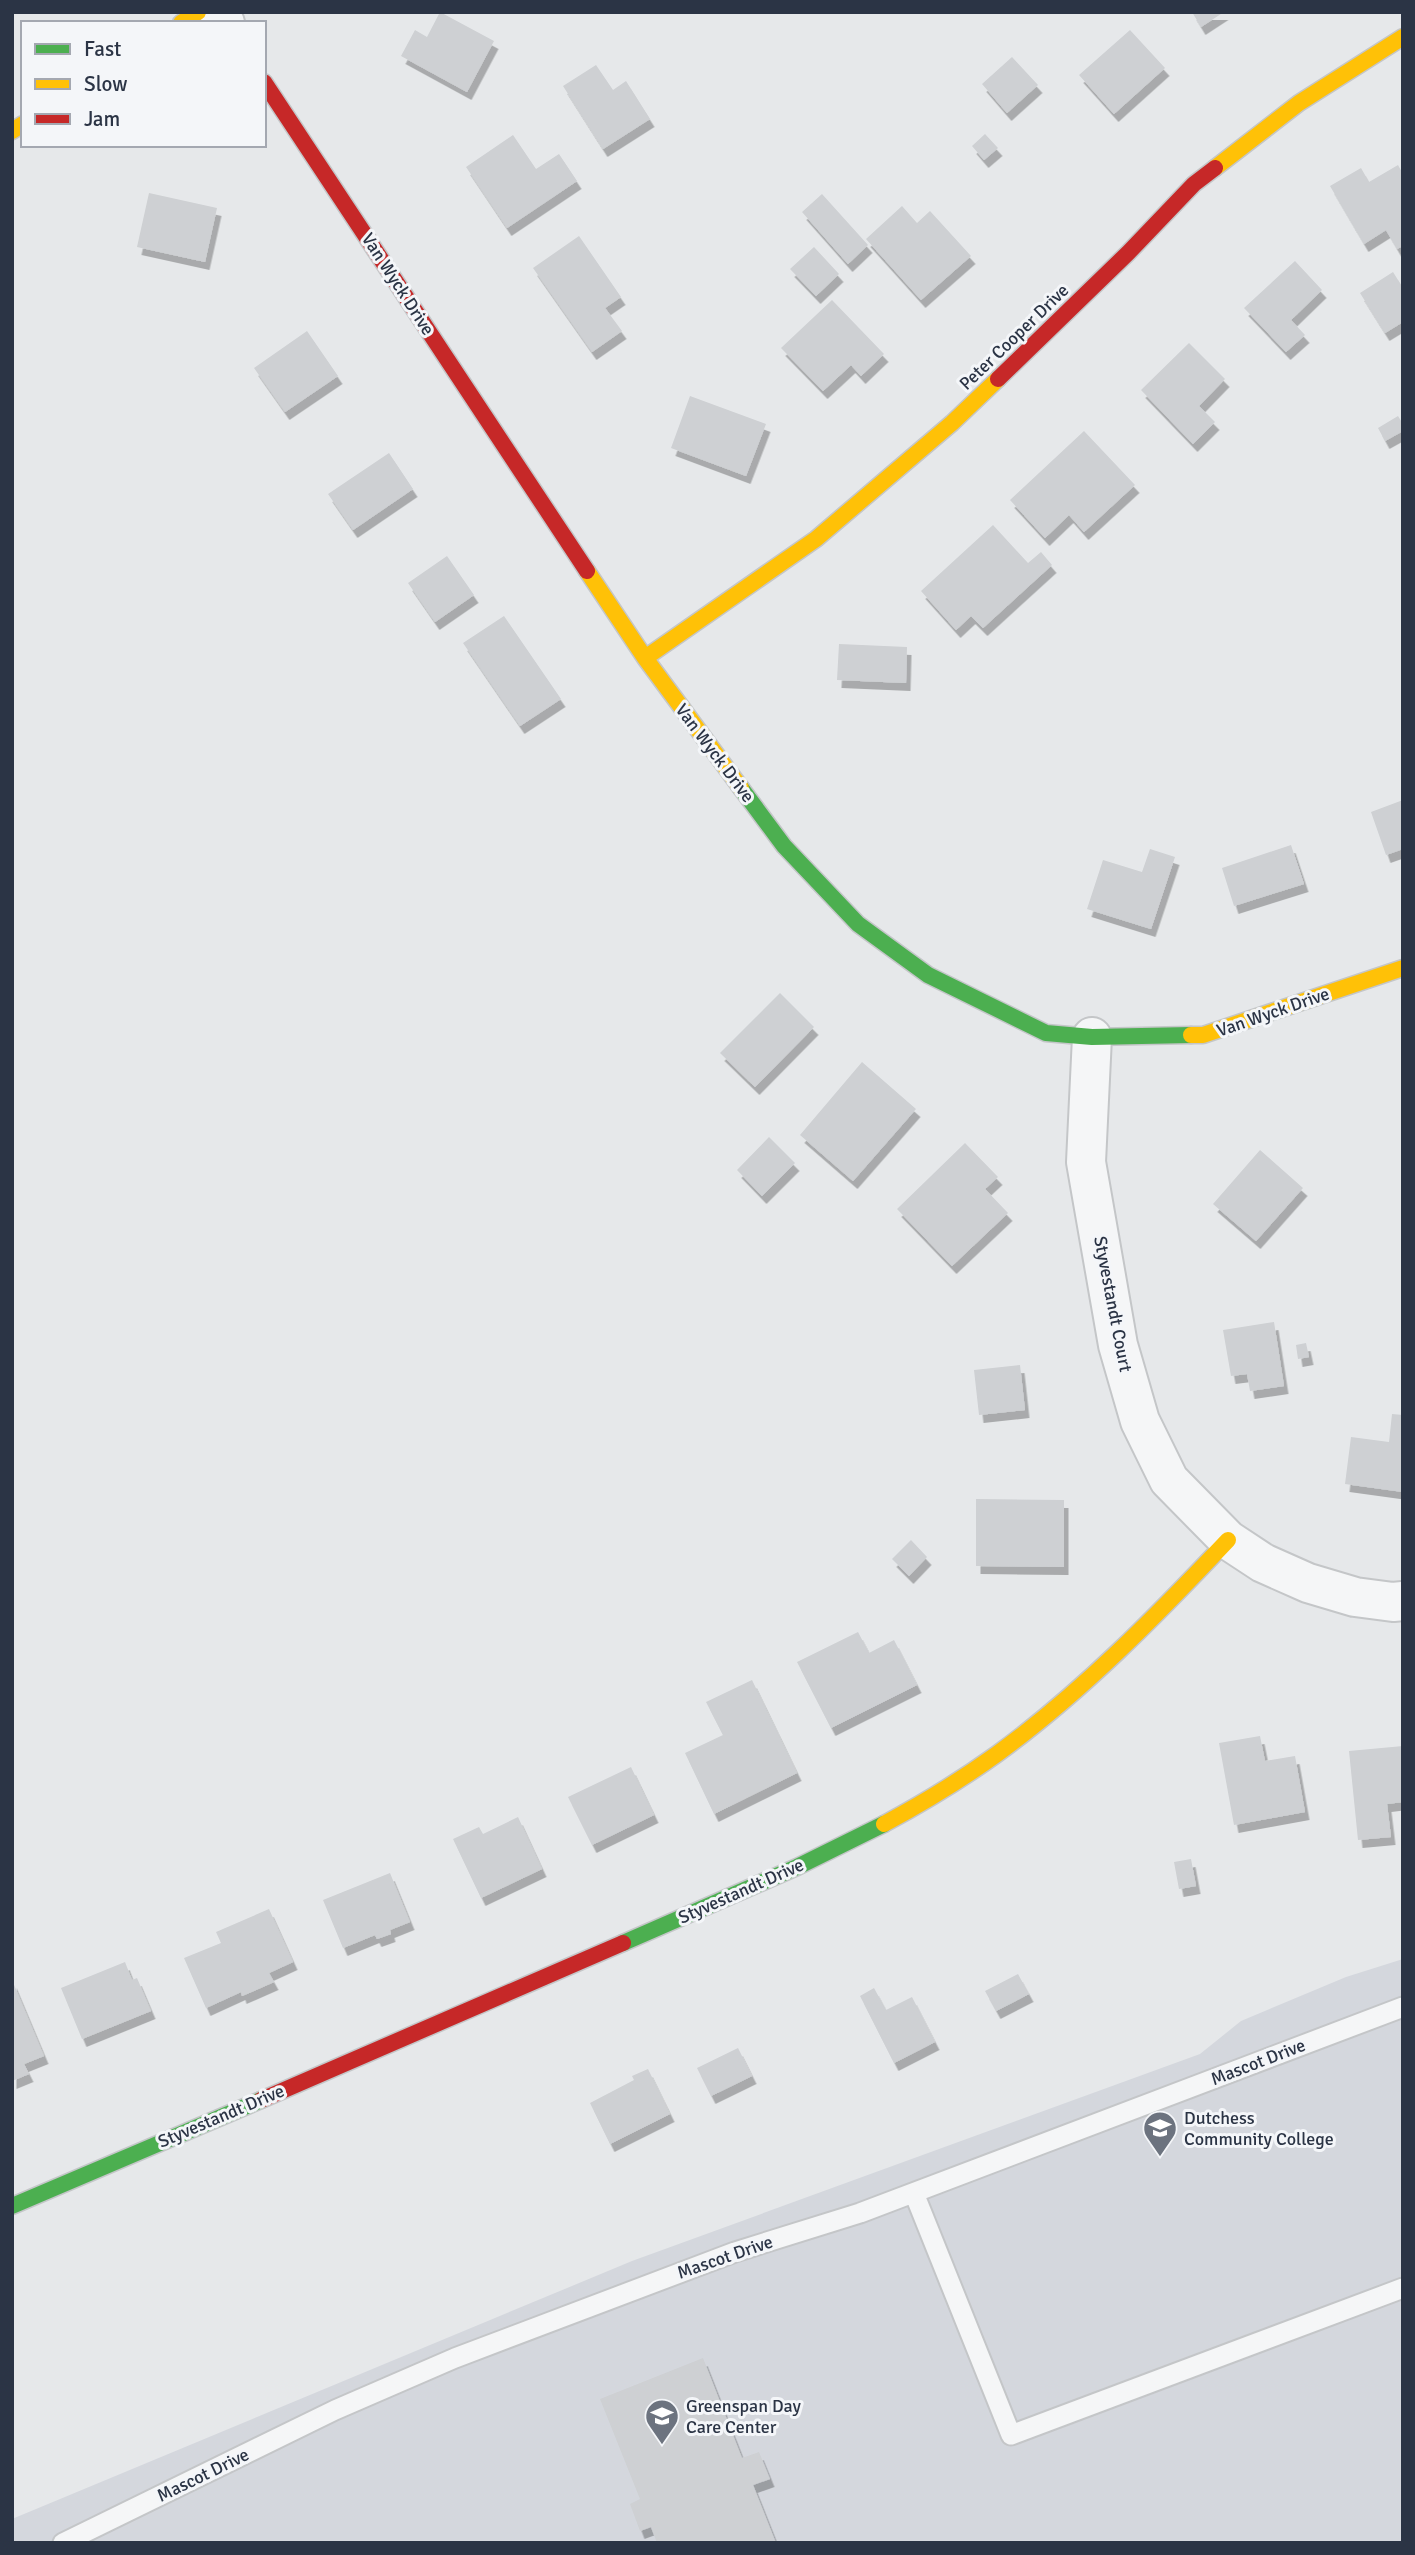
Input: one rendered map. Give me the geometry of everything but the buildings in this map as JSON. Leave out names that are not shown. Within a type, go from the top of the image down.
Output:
[{"type":"street","name":"Peter Cooper Drive","points":[[645,658],[816,539],[952,423],[1128,253],[1194,184],[1299,103],[1403,37]]},
{"type":"street","name":"Van Wyck Drive","points":[[266,85],[645,658],[784,846],[858,924],[928,975],[1046,1033],[1092,1037],[1203,1035],[1403,968]]},
{"type":"street","name":"Styvestandt Court","points":[[1092,1037],[1086,1162],[1118,1345],[1140,1421],[1169,1480],[1228,1540]]},
{"type":"street","points":[[1228,1540],[1263,1563],[1308,1583],[1355,1597],[1403,1601]]},
{"type":"street","name":"Styvestandt Drive","points":[[12,2206],[524,1988],[791,1869],[907,1811],[962,1779],[1060,1704],[1155,1616],[1228,1540]]},
{"type":"lane","name":"Mascot Drive","points":[[63,2543],[394,2383],[735,2252],[860,2213],[1403,2007]]},
{"type":"lane","points":[[914,2193],[1011,2435],[1403,2288]]},
{"type":"shaded area","name":"Dutchess Community College","points":[[1403,1959],[1403,2543],[12,2543],[12,2519],[632,2261],[1200,2054],[1241,2021],[1346,1977]]},
{"type":"traffic: fast","points":[[741,788],[784,846],[858,924],[928,975],[1046,1033],[1092,1037],[1191,1035]]},
{"type":"traffic: fast","points":[[623,1943],[797,1867],[884,1824]]},
{"type":"traffic: fast","points":[[12,2206],[261,2100]]},
{"type":"traffic: slow","points":[[184,21],[198,12]]},
{"type":"traffic: slow","points":[[1215,168],[1299,103],[1403,37]]},
{"type":"traffic: slow","points":[[12,131],[21,125]]},
{"type":"traffic: slow","points":[[645,658],[816,539],[952,423],[998,379]]},
{"type":"traffic: slow","points":[[587,571],[645,658],[741,788]]},
{"type":"traffic: slow","points":[[1191,1035],[1203,1035],[1403,968]]},
{"type":"traffic: slow","points":[[884,1824],[983,1764],[1059,1705],[1146,1625],[1228,1540]]},
{"type":"traffic: jam","points":[[266,85],[587,571]]},
{"type":"traffic: jam","points":[[998,379],[1128,253],[1194,184],[1215,168]]},
{"type":"traffic: jam","points":[[261,2100],[623,1943]]},
{"type":"place","name":"Dutchess Community College","points":[[1160,2158]]},
{"type":"place","name":"Greenspan Day Care Center","points":[[662,2446]]}]
